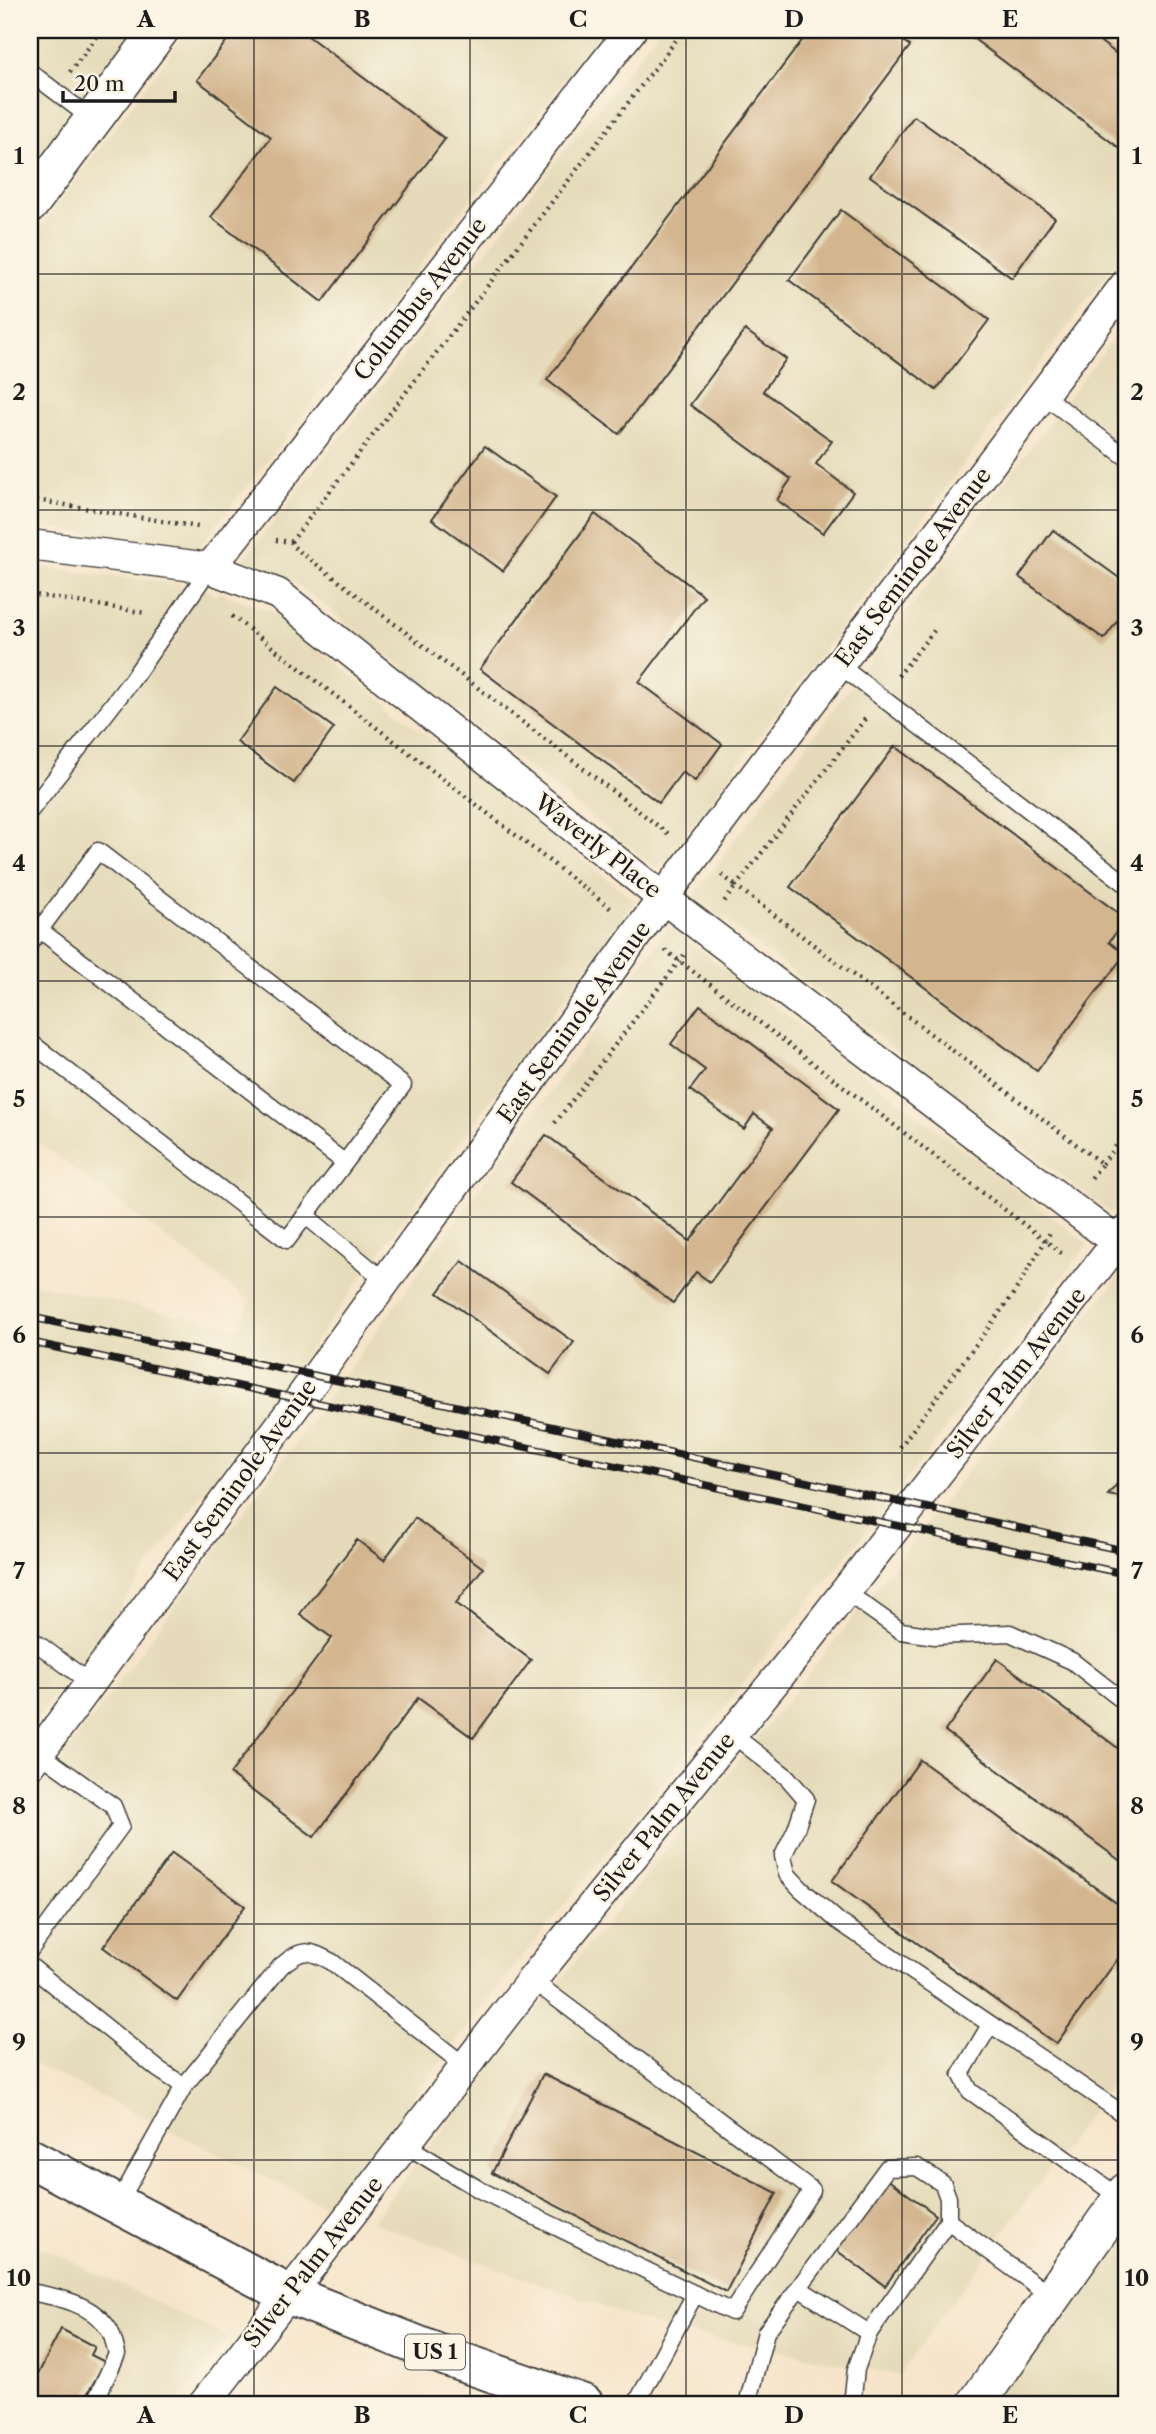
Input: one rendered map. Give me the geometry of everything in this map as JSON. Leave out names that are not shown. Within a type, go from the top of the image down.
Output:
[{"type":"main road","name":"US 1","points":[[32,2167],[118,2204],[288,2294],[447,2357],[584,2404]]},
{"type":"street","points":[[30,204],[160,30]]},
{"type":"street","name":"Columbus Avenue","points":[[210,568],[631,30]]},
{"type":"street","name":"East Seminole Avenue","points":[[34,1759],[663,898],[1126,284]]},
{"type":"street","name":"Waverly Place","points":[[30,545],[210,568],[278,594],[663,898],[1070,1207],[1123,1238]]},
{"type":"street","name":"Silver Palm Avenue","points":[[204,2404],[532,1980],[846,1592],[1123,1238]]},
{"type":"street","points":[[976,2404],[1124,2196]]},
{"type":"lane","points":[[30,72],[93,120]]},
{"type":"lane","points":[[1043,395],[1126,457]]},
{"type":"lane","points":[[30,811],[131,681],[210,568]]},
{"type":"lane","points":[[839,665],[1126,884]]},
{"type":"lane","points":[[30,1042],[287,1240],[403,1085],[99,851],[35,937],[344,1162]]},
{"type":"lane","points":[[305,1215],[385,1281]]},
{"type":"lane","points":[[846,1592],[901,1632],[935,1636],[1010,1633],[1072,1661],[1126,1703]]},
{"type":"lane","points":[[30,1638],[90,1683]]},
{"type":"lane","points":[[732,1734],[787,1777],[806,1799],[783,1856],[788,1874],[801,1889],[838,1921],[1126,2116]]},
{"type":"lane","points":[[30,1950],[121,1826],[113,1806],[34,1759]]},
{"type":"lane","points":[[118,2204],[184,2086],[281,1966],[296,1954],[311,1951],[332,1962],[465,2066]]},
{"type":"lane","points":[[30,1966],[158,2069],[184,2086]]},
{"type":"lane","points":[[404,2144],[480,2190],[732,2312],[812,2190],[532,1980]]},
{"type":"lane","points":[[990,2025],[961,2074],[971,2091],[1124,2196]]},
{"type":"lane","points":[[747,2404],[766,2332],[887,2168],[917,2167],[943,2183],[948,2198],[948,2221],[869,2333],[856,2369],[852,2404]]},
{"type":"lane","points":[[948,2221],[1052,2297]]},
{"type":"lane","points":[[800,2288],[869,2333]]},
{"type":"lane","points":[[30,2292],[58,2297],[89,2310],[109,2329],[117,2354],[94,2404]]},
{"type":"lane","points":[[636,2404],[695,2294]]},
{"type":"path","points":[[291,542],[684,30]]},
{"type":"path","points":[[30,499],[291,542],[305,556],[1102,1164]]},
{"type":"path","points":[[30,594],[175,618]]},
{"type":"path","points":[[555,1123],[937,627]]},
{"type":"path","points":[[900,1447],[1014,1293],[1044,1240],[1126,1133]]},
{"type":"shaded area","points":[[30,30],[134,30],[30,168]]},
{"type":"shaded area","points":[[188,30],[604,30],[199,547],[30,525],[30,241]]},
{"type":"shaded area","points":[[659,30],[1126,30],[1126,249],[658,870],[291,579],[244,560]]},
{"type":"shaded area","points":[[1126,321],[1126,1196],[1112,1214],[693,896]]},
{"type":"shaded area","points":[[30,566],[204,587],[215,596],[219,592],[270,611],[635,901],[283,1386],[30,1728],[30,1283],[238,1328],[251,1302],[30,1136]]},
{"type":"shaded area","points":[[669,927],[1088,1244],[880,1514],[515,1966],[328,2207],[30,2062],[30,1802],[318,1412]]},
{"type":"shaded area","points":[[1126,1267],[1126,2064],[899,2375],[659,2327],[371,2222],[550,1993],[825,1654]]},
{"type":"shaded area","points":[[1126,2189],[1126,2404],[971,2404]]},
{"type":"shaded area","points":[[30,2243],[227,2337],[176,2404],[30,2404]]},
{"type":"building","points":[[235,30],[300,30],[445,139],[322,302],[211,217],[271,137],[197,80]]},
{"type":"building","points":[[810,30],[888,30],[910,46],[619,434],[547,380]]},
{"type":"building","points":[[962,30],[1085,30],[1126,61],[1126,153]]},
{"type":"building","points":[[914,116],[1055,218],[1012,278],[870,176]]},
{"type":"building","points":[[841,210],[989,320],[936,390],[789,280]]},
{"type":"building","points":[[745,330],[786,359],[763,391],[832,441],[816,464],[853,492],[823,533],[777,500],[791,479],[690,405]]},
{"type":"building","points":[[485,446],[556,497],[503,571],[432,519]]},
{"type":"building","points":[[595,514],[704,596],[639,682],[722,744],[695,781],[682,772],[659,803],[480,669]]},
{"type":"building","points":[[1053,530],[1126,583],[1126,609],[1104,639],[1019,577]]},
{"type":"building","points":[[277,687],[334,728],[294,783],[237,742]]},
{"type":"building","points":[[895,746],[1126,919],[1109,942],[1125,954],[1037,1071],[790,887]]},
{"type":"building","points":[[700,1005],[839,1109],[710,1282],[696,1272],[673,1303],[511,1182],[546,1135],[690,1241],[773,1128],[754,1114],[744,1129],[690,1090],[705,1070],[671,1044]]},
{"type":"building","points":[[462,1261],[574,1342],[550,1374],[438,1293]]},
{"type":"building","points":[[1126,1473],[1126,1498],[1108,1495]]},
{"type":"building","points":[[415,1518],[483,1568],[456,1603],[531,1660],[473,1738],[418,1698],[314,1837],[230,1774],[332,1638],[300,1614],[357,1540],[384,1560]]},
{"type":"building","points":[[997,1659],[1126,1754],[1126,1865],[945,1731]]},
{"type":"building","points":[[920,1760],[1126,1910],[1126,1967],[1117,1960],[1056,2044],[832,1881]]},
{"type":"building","points":[[172,1853],[245,1906],[177,2001],[103,1947]]},
{"type":"building","points":[[543,2074],[777,2193],[726,2292],[492,2173]]},
{"type":"building","points":[[887,2179],[936,2215],[885,2286],[836,2250]]},
{"type":"building","points":[[61,2329],[95,2347],[91,2355],[105,2362],[82,2404],[30,2404],[30,2390]]},
{"type":"railway","points":[[30,1317],[317,1376],[1126,1551]]},
{"type":"railway","points":[[30,1342],[1126,1574]]}]
